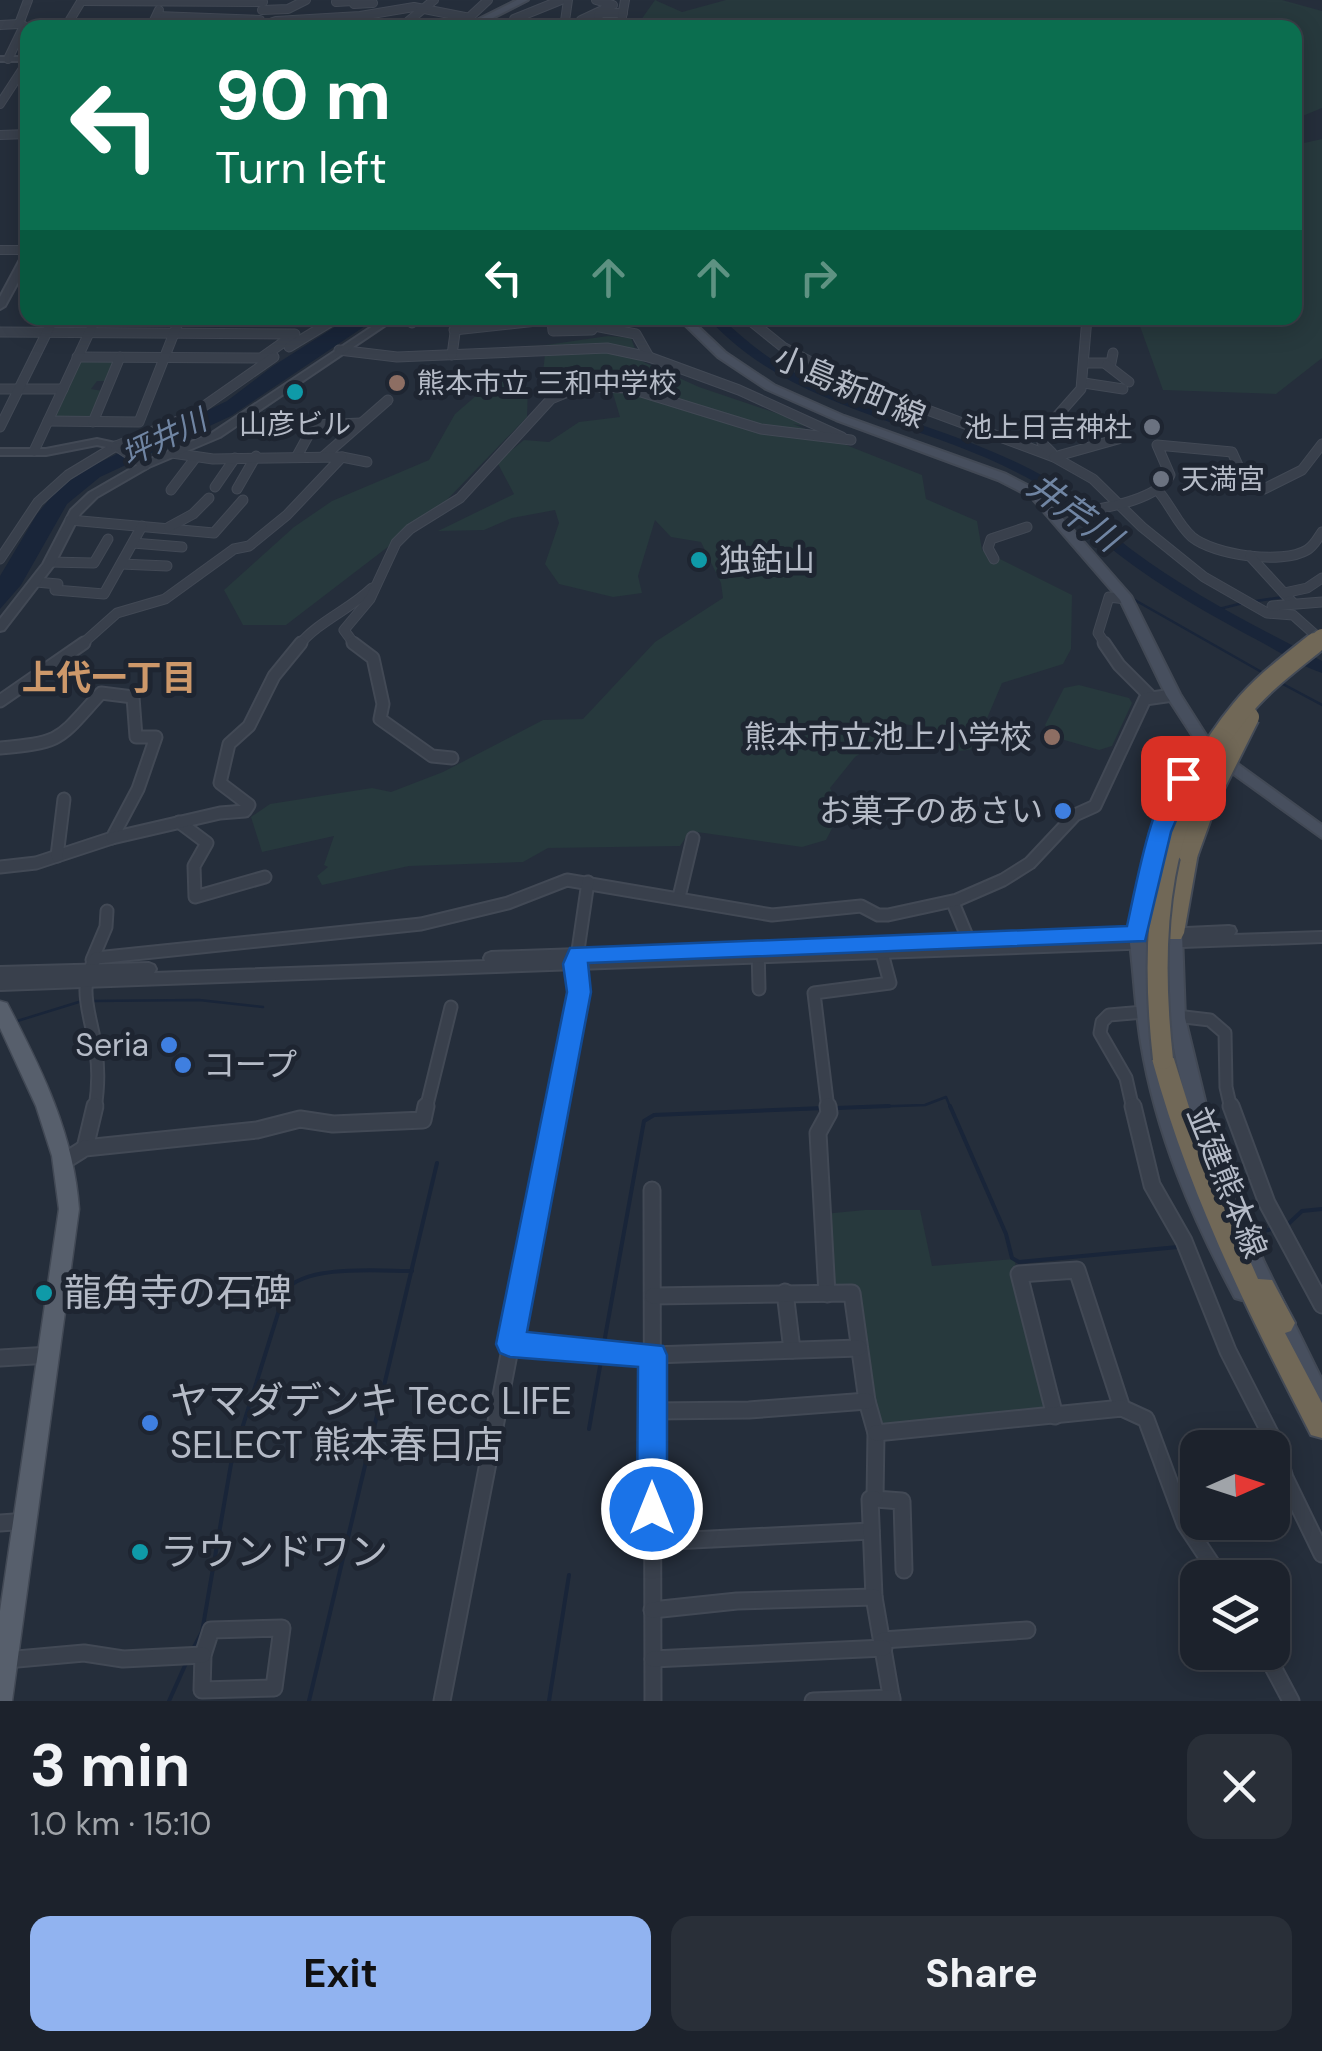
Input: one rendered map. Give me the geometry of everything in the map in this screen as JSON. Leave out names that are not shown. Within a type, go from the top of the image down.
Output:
[{"type":"highway","points":[[1138,939],[1160,832],[1197,755],[1319,640]]},
{"type":"highway","points":[[1174,938],[1188,853],[1244,714]]},
{"type":"highway","points":[[1244,714],[1199,791],[1174,864],[1164,953],[1169,1059],[1183,1135],[1231,1256],[1321,1428]]},
{"type":"highway","points":[[1169,1059],[1213,1188],[1282,1323]]},
{"type":"main road","points":[[475,20],[524,0]]},
{"type":"main road","name":"小島新町線","points":[[690,325],[722,356],[770,387],[840,418],[1002,476],[1035,494],[1126,598],[1173,695],[1208,749],[1322,833]]},
{"type":"main road","name":"並建熊本線","points":[[1174,938],[1176,1016],[1201,1116],[1282,1323],[1322,1400]]},
{"type":"main road","name":"並建熊本線","points":[[1138,939],[1144,1012],[1165,1110],[1190,1182],[1232,1275],[1321,1428]]},
{"type":"main road","points":[[0,1008],[76,1154],[0,1698]]},
{"type":"street","points":[[82,0],[263,4],[288,9],[290,5],[305,4],[306,0]]},
{"type":"street","points":[[348,20],[420,7],[434,0]]},
{"type":"street","points":[[514,20],[565,0]]},
{"type":"street","points":[[622,20],[625,0]]},
{"type":"street","points":[[154,20],[163,1]]},
{"type":"street","points":[[481,18],[478,13],[488,1]]},
{"type":"street","points":[[468,20],[488,1]]},
{"type":"street","points":[[281,20],[370,2]]},
{"type":"street","points":[[157,16],[260,20],[263,4]]},
{"type":"street","points":[[338,6],[420,7],[457,20]]},
{"type":"street","points":[[582,20],[598,7],[623,14]]},
{"type":"street","points":[[572,20],[587,16]]},
{"type":"street","points":[[0,25],[19,24]]},
{"type":"street","points":[[4,59],[20,33]]},
{"type":"street","points":[[0,104],[20,73]]},
{"type":"street","points":[[0,306],[20,269]]},
{"type":"street","points":[[0,284],[13,284]]},
{"type":"street","points":[[0,427],[50,325]]},
{"type":"street","points":[[34,452],[92,325]]},
{"type":"street","points":[[48,421],[139,422],[177,325]]},
{"type":"street","points":[[0,559],[50,489],[118,447],[190,416],[326,325]]},
{"type":"street","points":[[0,627],[50,562],[70,520],[92,495],[143,464],[216,435],[380,325]]},
{"type":"street","points":[[452,356],[455,325]]},
{"type":"street","points":[[454,330],[486,325]]},
{"type":"street","points":[[552,325],[553,330],[636,331],[643,338],[649,357]]},
{"type":"street","points":[[592,325],[600,328]]},
{"type":"street","points":[[755,325],[783,348],[842,378],[1054,456],[1093,479],[1170,550],[1259,609],[1289,601],[1322,578]]},
{"type":"street","points":[[1054,456],[1042,443],[1042,432],[1084,383],[1086,325]]},
{"type":"street","points":[[0,332],[295,334],[248,369],[248,376]]},
{"type":"street","points":[[339,350],[386,356],[452,356],[607,348],[649,357],[740,390],[851,440],[760,429],[628,388],[594,386],[551,399],[514,444],[490,461],[460,498],[396,542],[362,611],[344,630],[357,648],[372,658],[383,704],[380,719],[432,756],[452,758]]},
{"type":"street","points":[[1107,365],[1113,353]]},
{"type":"street","points":[[78,357],[261,358]]},
{"type":"street","points":[[93,422],[120,357]]},
{"type":"street","points":[[1084,364],[1125,367]]},
{"type":"street","points":[[1084,383],[1126,385],[1107,365]]},
{"type":"street","points":[[0,389],[63,389]]},
{"type":"street","points":[[324,456],[388,400]]},
{"type":"street","points":[[298,456],[314,424],[361,423]]},
{"type":"street","points":[[1054,456],[1118,440]]},
{"type":"street","points":[[0,452],[34,452],[97,442],[118,447],[143,464]]},
{"type":"street","points":[[1059,517],[1159,492],[1170,478],[1170,471],[1158,456],[1157,445],[1232,452],[1246,484],[1264,488],[1302,470],[1322,444]]},
{"type":"street","points":[[172,453],[235,458],[324,456],[367,462]]},
{"type":"street","points":[[237,489],[256,456]]},
{"type":"street","points":[[172,490],[196,457]]},
{"type":"street","points":[[0,701],[93,637],[118,613],[165,598],[234,550],[249,546],[287,515],[342,457]]},
{"type":"street","points":[[168,528],[193,514],[235,458]]},
{"type":"street","points":[[1159,492],[1198,542],[1250,556],[1287,557],[1312,547],[1322,532]]},
{"type":"street","points":[[70,520],[214,533],[244,500]]},
{"type":"street","points":[[36,582],[58,584],[55,590],[104,594],[142,526]]},
{"type":"street","points":[[994,560],[988,548],[992,539],[1027,527]]},
{"type":"street","points":[[50,562],[94,563],[108,539]]},
{"type":"street","points":[[133,544],[182,547]]},
{"type":"street","points":[[1250,556],[1319,640]]},
{"type":"street","points":[[122,564],[167,566]]},
{"type":"street","points":[[1110,578],[1109,597],[1098,633],[1102,644],[1151,697]]},
{"type":"street","points":[[0,867],[58,856],[178,822],[245,811],[249,804],[246,800],[220,784],[229,744],[249,726],[274,676],[312,630],[354,604],[375,585]]},
{"type":"street","points":[[1109,597],[1126,598]]},
{"type":"street","points":[[1259,609],[1289,601],[1322,605]]},
{"type":"street","points":[[0,748],[50,743],[62,736],[101,693],[132,696],[136,737],[156,737],[138,789],[112,838]]},
{"type":"street","points":[[0,984],[421,924],[508,902],[567,880],[788,916],[861,906],[878,915],[888,915],[954,904],[1025,868],[1078,810],[1095,806],[1145,699],[1173,695]]},
{"type":"street","points":[[58,856],[64,799]]},
{"type":"street","points":[[178,822],[206,843],[194,866],[194,897],[265,877]]},
{"type":"street","points":[[679,898],[693,838]]},
{"type":"street","points":[[442,1701],[579,992],[577,960],[588,882]]},
{"type":"street","points":[[954,904],[970,941]]},
{"type":"street","points":[[76,1154],[92,1130],[96,1048],[85,996],[97,941],[106,926],[106,911]]},
{"type":"street","points":[[1174,938],[1322,928]]},
{"type":"street","points":[[757,953],[882,953],[1138,939],[1322,937]]},
{"type":"street","points":[[0,973],[349,968],[970,941],[1098,941]]},
{"type":"street","points":[[757,953],[758,989]]},
{"type":"street","points":[[828,1294],[818,1133],[829,1114],[814,992],[890,982],[882,953]]},
{"type":"street","points":[[76,1154],[257,1130],[300,1119],[333,1124],[423,1120],[452,1007]]},
{"type":"street","points":[[1144,1012],[1109,1015],[1102,1022],[1100,1033],[1126,1078],[1152,1185],[1184,1240],[1228,1351],[1274,1441],[1285,1478],[1322,1554]]},
{"type":"street","points":[[1176,1016],[1209,1020],[1225,1033],[1225,1087],[1236,1124],[1276,1222],[1322,1305]]},
{"type":"street","points":[[652,1190],[653,1701]]},
{"type":"street","points":[[1055,1416],[1019,1274],[1077,1270],[1122,1408]]},
{"type":"street","points":[[784,1292],[792,1350]]},
{"type":"street","points":[[654,1296],[852,1293],[867,1401],[876,1433],[875,1499]]},
{"type":"street","points":[[510,1344],[653,1355],[859,1348]]},
{"type":"street","points":[[0,1358],[50,1355]]},
{"type":"street","points":[[652,1411],[749,1410],[867,1401]]},
{"type":"street","points":[[876,1433],[1122,1408],[1146,1418],[1186,1524],[1209,1560]]},
{"type":"street","points":[[813,1701],[892,1700],[874,1597],[870,1499],[902,1501],[904,1570]]},
{"type":"street","points":[[0,1523],[26,1521]]},
{"type":"street","points":[[652,1542],[871,1531]]},
{"type":"street","points":[[652,1610],[737,1601],[874,1597]]},
{"type":"street","points":[[282,1628],[274,1688],[202,1690],[204,1655],[211,1630],[282,1628]]},
{"type":"street","points":[[652,1659],[1028,1630]]},
{"type":"street","points":[[6,1660],[84,1653],[123,1660],[204,1655]]},
{"type":"street","points":[[1275,1670],[1291,1701]]},
{"type":"shaded area","points":[[655,0],[682,12],[726,0],[1282,0],[1322,11],[1322,108],[1302,116],[1302,20],[641,20]]},
{"type":"shaded area","points":[[1322,139],[1322,358],[1276,394],[1163,390],[1140,325],[1302,325],[1302,143]]},
{"type":"shaded area","points":[[608,336],[631,338],[639,360],[699,387],[823,429],[793,424],[922,475],[926,499],[977,521],[982,550],[1072,595],[1071,649],[1063,664],[1002,683],[974,749],[960,751],[925,727],[903,724],[855,757],[830,788],[841,811],[826,840],[802,847],[690,831],[680,846],[548,848],[523,862],[409,866],[322,885],[317,876],[328,867],[324,865],[334,836],[262,852],[251,817],[270,804],[372,788],[391,792],[443,772],[543,720],[583,719],[655,642],[723,598],[721,583],[701,542],[671,537],[655,520],[638,576],[642,593],[613,597],[559,584],[545,564],[559,523],[555,510],[512,518],[484,530],[438,531],[514,494],[497,462],[524,440],[549,442],[579,422],[620,417],[612,390],[574,383],[575,376],[559,388],[542,382],[546,345]]},
{"type":"shaded area","points":[[117,358],[107,381],[97,381],[91,389],[103,391],[92,419],[52,419],[79,360]]},
{"type":"shaded area","points":[[500,375],[528,387],[527,417],[440,507],[286,625],[243,625],[224,590],[294,527],[332,501],[429,460],[455,414]]},
{"type":"shaded area","points":[[1079,685],[1129,698],[1132,703],[1112,746],[1099,750],[1047,735],[1045,725],[1064,688]]},
{"type":"shaded area","points":[[920,1210],[932,1266],[1014,1259],[1055,1416],[876,1433],[852,1294],[827,1294],[823,1214]]},
{"type":"water","name":"坪井川","points":[[338,325],[367,325],[231,416],[100,477],[67,504],[21,585],[0,609],[0,576],[37,514],[59,488],[92,466],[227,401]]},
{"type":"waterway","name":"井芹川","points":[[722,325],[749,350],[787,375],[872,411],[961,442],[1045,482],[1148,569],[1221,614],[1322,668]]},
{"type":"waterway","points":[[1256,601],[1283,597]]},
{"type":"waterway","points":[[1133,599],[1265,674]]},
{"type":"waterway","points":[[1215,610],[1243,603]]},
{"type":"waterway","points":[[1281,683],[1322,705]]},
{"type":"waterway","points":[[90,1001],[199,1000],[263,1007]]},
{"type":"waterway","points":[[14,1022],[82,1001]]},
{"type":"waterway","points":[[889,1106],[837,1108],[925,1105],[946,1097],[951,1109]]},
{"type":"waterway","points":[[950,1106],[1006,1234],[1012,1258],[1019,1262],[1178,1247]]},
{"type":"waterway","points":[[604,1343],[644,1121],[654,1115],[824,1108],[806,1109]]},
{"type":"waterway","points":[[411,1271],[437,1163]]},
{"type":"waterway","points":[[1285,1227],[1302,1211],[1322,1209]]},
{"type":"waterway","points":[[1257,1233],[1272,1229]]},
{"type":"waterway","points":[[193,1649],[202,1632],[231,1464],[285,1291],[295,1282],[326,1273],[411,1271]]},
{"type":"waterway","points":[[309,1701],[411,1271]]},
{"type":"waterway","points":[[589,1429],[602,1355]]},
{"type":"waterway","points":[[549,1701],[569,1575]]},
{"type":"waterway","points":[[169,1701],[187,1661]]},
{"type":"place","name":"熊本市立 三和中学校","points":[[397,383]]},
{"type":"place","name":"山彦ビル","points":[[295,392]]},
{"type":"place","name":"池上日吉神社","points":[[1152,427]]},
{"type":"place","name":"天満宮","points":[[1161,479]]},
{"type":"place","name":"独鈷山","points":[[699,560]]},
{"type":"place","name":"熊本市立池上小学校","points":[[1052,737]]},
{"type":"place","name":"お菓子のあさい","points":[[1063,811]]},
{"type":"place","name":"Seria","points":[[169,1045]]},
{"type":"place","name":"コープ","points":[[183,1065]]},
{"type":"place","name":"龍角寺の石碑","points":[[44,1293]]},
{"type":"place","name":"ヤマダデンキ Tecc LIFE SELECT 熊本春日店","points":[[150,1423]]},
{"type":"place","name":"ラウンドワン","points":[[140,1552]]},
{"type":"district","name":"上代一丁目","points":[[109,678]]},
{"type":"route","points":[[652,1509],[653,1355],[510,1344],[579,992],[578,954],[1137,935],[1151,862],[1183,778]]}]
